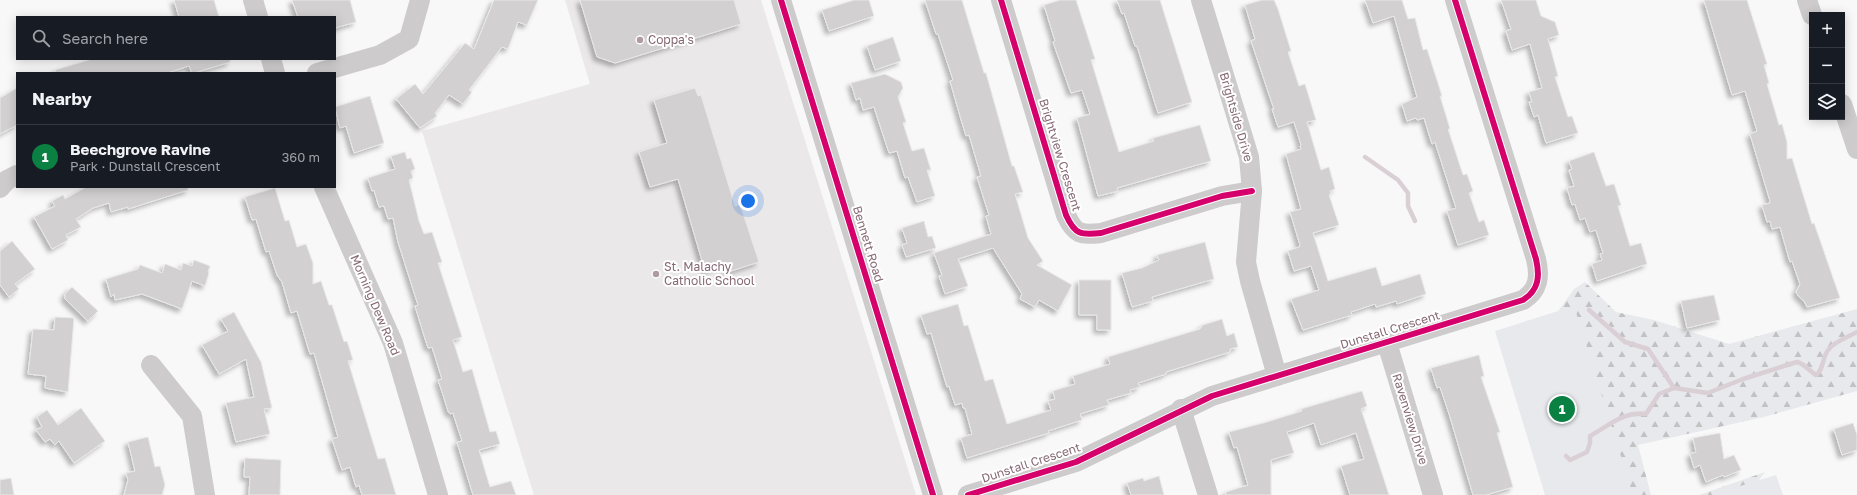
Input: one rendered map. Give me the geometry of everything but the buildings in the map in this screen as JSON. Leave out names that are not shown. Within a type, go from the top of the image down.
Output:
[{"type":"street","points":[[253,0],[258,16]]},
{"type":"street","points":[[320,72],[380,55],[409,39],[420,0]]},
{"type":"street","name":"Bennett Road","points":[[781,0],[933,495]]},
{"type":"street","name":"Brightview Crescent","points":[[1001,0],[1066,215],[1071,226],[1078,233],[1101,233],[1222,196],[1252,191]]},
{"type":"street","name":"Brightside Drive","points":[[1201,0],[1249,158],[1252,191],[1246,262],[1277,376]]},
{"type":"street","name":"Dunstall Crescent","points":[[968,495],[1076,462],[1181,409],[1212,396],[1523,300],[1535,289],[1538,282],[1536,259],[1456,0]]},
{"type":"street","points":[[1807,0],[1811,12]]},
{"type":"street","points":[[271,60],[275,72]]},
{"type":"street","points":[[1845,110],[1854,129],[1857,149]]},
{"type":"street","points":[[0,188],[7,180],[16,176]]},
{"type":"street","name":"Morning Dew Road","points":[[324,188],[393,343],[438,495]]},
{"type":"street","name":"Ravenview Drive","points":[[1387,343],[1433,495]]},
{"type":"street","points":[[151,365],[192,416],[205,495]]},
{"type":"street","points":[[1181,409],[1208,495]]},
{"type":"shaded area","name":"St. Malachy Catholic School","points":[[565,0],[761,0],[916,495],[534,495],[422,131],[590,84]]},
{"type":"green space","points":[[1585,282],[1616,312],[1654,320],[1729,344],[1857,309],[1857,391],[1764,417],[1638,445],[1651,495],[1571,495],[1549,324],[1574,289]]},
{"type":"green space","points":[[1574,306],[1633,495],[1545,495],[1495,331]]},
{"type":"green space","points":[[1765,472],[1748,495],[1699,495]]},
{"type":"green space","points":[[1776,475],[1783,495],[1711,495]]},
{"type":"waterway","points":[[1365,157],[1398,180],[1408,193],[1408,206],[1415,221]]},
{"type":"waterway","points":[[1589,310],[1625,342],[1648,349],[1674,388],[1708,393],[1743,379],[1797,362],[1816,375],[1819,373],[1825,355],[1832,346],[1838,341],[1857,332]]},
{"type":"waterway","points":[[1566,456],[1570,460],[1587,452],[1590,443],[1590,436],[1623,417],[1646,414],[1659,394],[1674,388]]},
{"type":"cycle path","points":[[781,0],[933,495]]},
{"type":"cycle path","points":[[1001,0],[1066,215],[1072,227],[1079,232],[1088,234],[1101,233],[1222,196],[1252,191]]},
{"type":"cycle path","points":[[968,495],[1076,462],[1212,396],[1523,300],[1532,292],[1538,277],[1536,259],[1455,0]]},
{"type":"place","name":"Coppa's","points":[[640,40]]},
{"type":"place","name":"St. Malachy Catholic School","points":[[656,274]]},
{"type":"place","name":"Beechgrove Ravine","points":[[1562,409]]}]
